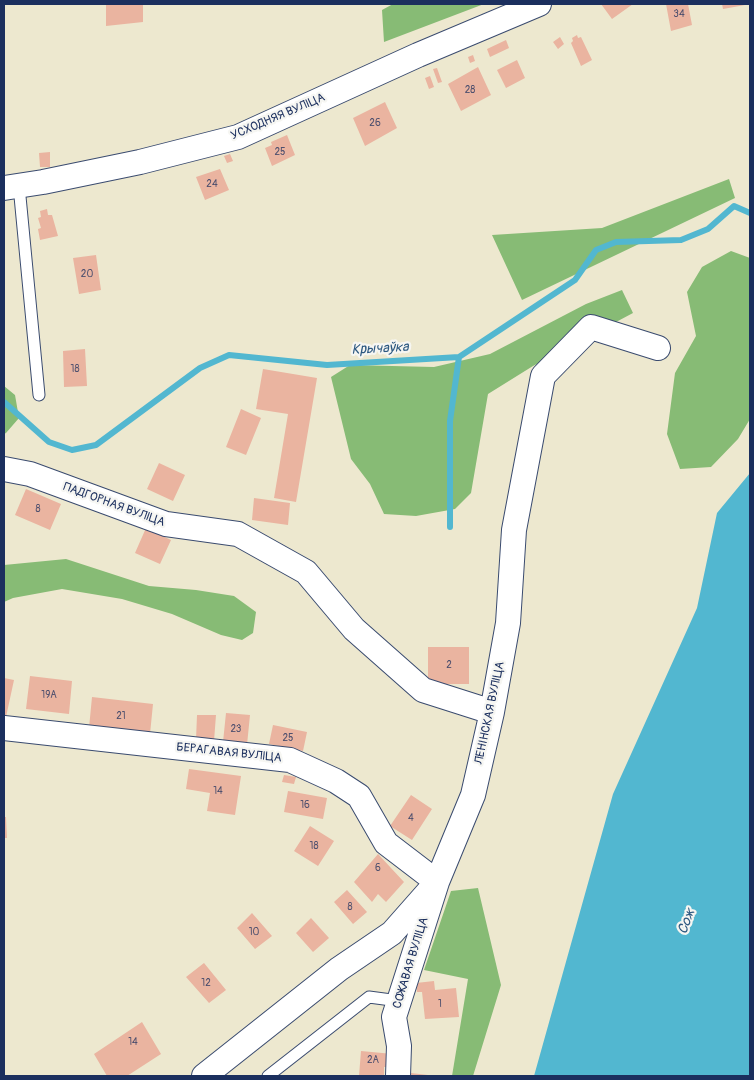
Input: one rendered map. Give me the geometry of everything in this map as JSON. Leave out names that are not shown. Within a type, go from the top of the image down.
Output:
[{"type":"street","name":"УСХОДНЯЯ ВУЛІЦА","points":[[11,187],[140,162],[238,136],[418,55],[539,4]]},
{"type":"street","name":"ЛЕНІНСКАЯ ВУЛІЦА","points":[[204,1076],[339,969],[392,933],[437,882],[473,795],[492,712],[508,623],[514,530],[543,376],[591,327],[658,348]]},
{"type":"street","name":"ПАДГОРНАЯ ВУЛІЦА","points":[[4,469],[30,474],[166,524],[238,534],[306,572],[354,629],[423,690],[492,712]]},
{"type":"street","name":"БЕРАГАВАЯ ВУЛІЦА","points":[[4,728],[290,760],[336,781],[359,796],[386,843],[437,882]]},
{"type":"street","name":"СОЖАВАЯ ВУЛІЦА","points":[[398,1076],[399,1046],[394,1017],[437,882]]},
{"type":"lane","points":[[11,187],[39,395]]},
{"type":"lane","points":[[268,1076],[369,996],[399,1001]]},
{"type":"green space","points":[[393,4],[484,4],[384,42],[382,10]]},
{"type":"green space","points":[[729,179],[735,198],[522,300],[492,235],[602,228]]},
{"type":"green space","points":[[731,251],[750,258],[750,419],[738,439],[711,467],[680,469],[667,434],[675,373],[696,336],[687,292],[702,267]]},
{"type":"green space","points":[[622,290],[633,313],[533,366],[488,394],[471,493],[455,509],[416,516],[384,514],[370,484],[351,459],[331,377],[350,365],[434,367],[490,354],[586,304]]},
{"type":"green space","points":[[4,386],[15,395],[19,418],[4,434]]},
{"type":"green space","points":[[66,559],[149,586],[196,590],[234,596],[256,612],[253,633],[242,640],[221,635],[172,614],[122,599],[62,589],[13,598],[4,602],[4,565]]},
{"type":"green space","points":[[478,888],[501,985],[473,1076],[452,1076],[468,979],[424,970],[451,891]]},
{"type":"water","name":"Сож","points":[[750,473],[750,1076],[534,1076],[613,794],[697,608],[717,513]]},
{"type":"building","points":[[106,4],[143,4],[143,22],[106,26]]},
{"type":"building","points":[[601,4],[633,4],[612,19]]},
{"type":"building","points":[[666,4],[688,4],[692,25],[671,31]]},
{"type":"building","points":[[722,4],[745,4],[745,5],[723,9]]},
{"type":"building","points":[[577,35],[578,38],[581,37],[592,60],[581,66],[571,43],[573,41],[572,38]]},
{"type":"building","points":[[560,37],[564,44],[558,49],[553,42]]},
{"type":"building","points":[[506,40],[509,48],[490,57],[487,49]]},
{"type":"building","points":[[473,55],[475,61],[470,63],[468,57]]},
{"type":"building","points":[[517,60],[525,78],[506,88],[497,70]]},
{"type":"building","points":[[478,67],[491,95],[461,111],[448,84]]},
{"type":"building","points":[[437,68],[442,82],[438,83],[433,69]]},
{"type":"building","points":[[430,76],[434,87],[429,89],[425,78]]},
{"type":"building","points":[[385,102],[397,128],[365,146],[353,118]]},
{"type":"building","points":[[287,135],[295,155],[272,166],[265,148],[272,145],[271,142]]},
{"type":"building","points":[[50,152],[50,167],[40,167],[39,153]]},
{"type":"building","points":[[230,154],[233,161],[227,163],[224,156]]},
{"type":"building","points":[[220,169],[229,190],[205,200],[196,177]]},
{"type":"building","points":[[47,209],[48,215],[52,215],[58,236],[40,240],[38,229],[41,228],[38,218],[41,217],[40,211]]},
{"type":"building","points":[[96,255],[101,290],[79,294],[73,258]]},
{"type":"building","points":[[85,349],[87,386],[64,387],[63,351]]},
{"type":"building","points":[[263,369],[317,378],[296,502],[274,498],[288,414],[256,409]]},
{"type":"building","points":[[241,409],[261,418],[246,455],[226,447]]},
{"type":"building","points":[[159,463],[185,475],[173,501],[147,489]]},
{"type":"building","points":[[26,489],[61,504],[50,530],[15,515]]},
{"type":"building","points":[[254,498],[290,503],[288,525],[252,520]]},
{"type":"building","points":[[146,528],[171,540],[160,564],[135,553]]},
{"type":"building","points":[[428,647],[469,647],[469,684],[428,684]]},
{"type":"building","points":[[30,676],[72,681],[69,714],[26,709]]},
{"type":"building","points":[[4,678],[14,680],[6,717],[4,716]]},
{"type":"building","points":[[92,697],[153,704],[150,734],[89,728]]},
{"type":"building","points":[[226,713],[250,715],[247,745],[223,742]]},
{"type":"building","points":[[197,715],[216,715],[214,741],[196,740]]},
{"type":"building","points":[[273,725],[307,732],[303,751],[269,744]]},
{"type":"building","points":[[189,769],[241,776],[235,815],[207,811],[210,793],[186,789]]},
{"type":"building","points":[[284,775],[296,777],[294,784],[282,782]]},
{"type":"building","points":[[288,791],[327,798],[323,819],[284,812]]},
{"type":"building","points":[[411,795],[432,809],[412,840],[390,826]]},
{"type":"building","points":[[4,817],[6,817],[7,838],[4,838]]},
{"type":"building","points":[[310,826],[334,841],[318,866],[294,851]]},
{"type":"building","points":[[378,854],[404,882],[386,902],[378,894],[372,902],[354,882]]},
{"type":"building","points":[[347,890],[367,912],[353,924],[334,902]]},
{"type":"building","points":[[252,913],[272,936],[255,949],[237,928]]},
{"type":"building","points":[[311,918],[329,938],[313,952],[296,933]]},
{"type":"building","points":[[204,963],[226,990],[209,1003],[186,977]]},
{"type":"building","points":[[434,981],[435,990],[456,988],[459,1017],[425,1019],[422,992],[417,992],[416,983]]},
{"type":"building","points":[[142,1022],[161,1054],[127,1076],[107,1076],[94,1054]]},
{"type":"building","points":[[361,1051],[393,1054],[393,1067],[384,1067],[384,1076],[359,1076]]},
{"type":"building","points":[[411,1073],[428,1075],[428,1076],[410,1076]]},
{"type":"waterway","name":"Крычаўка","points":[[4,402],[49,442],[72,450],[96,445],[200,368],[229,355],[327,365],[459,357],[575,280],[596,250],[616,242],[681,240],[708,229],[734,206],[750,213]]},
{"type":"waterway","points":[[450,527],[450,421],[459,357]]}]
